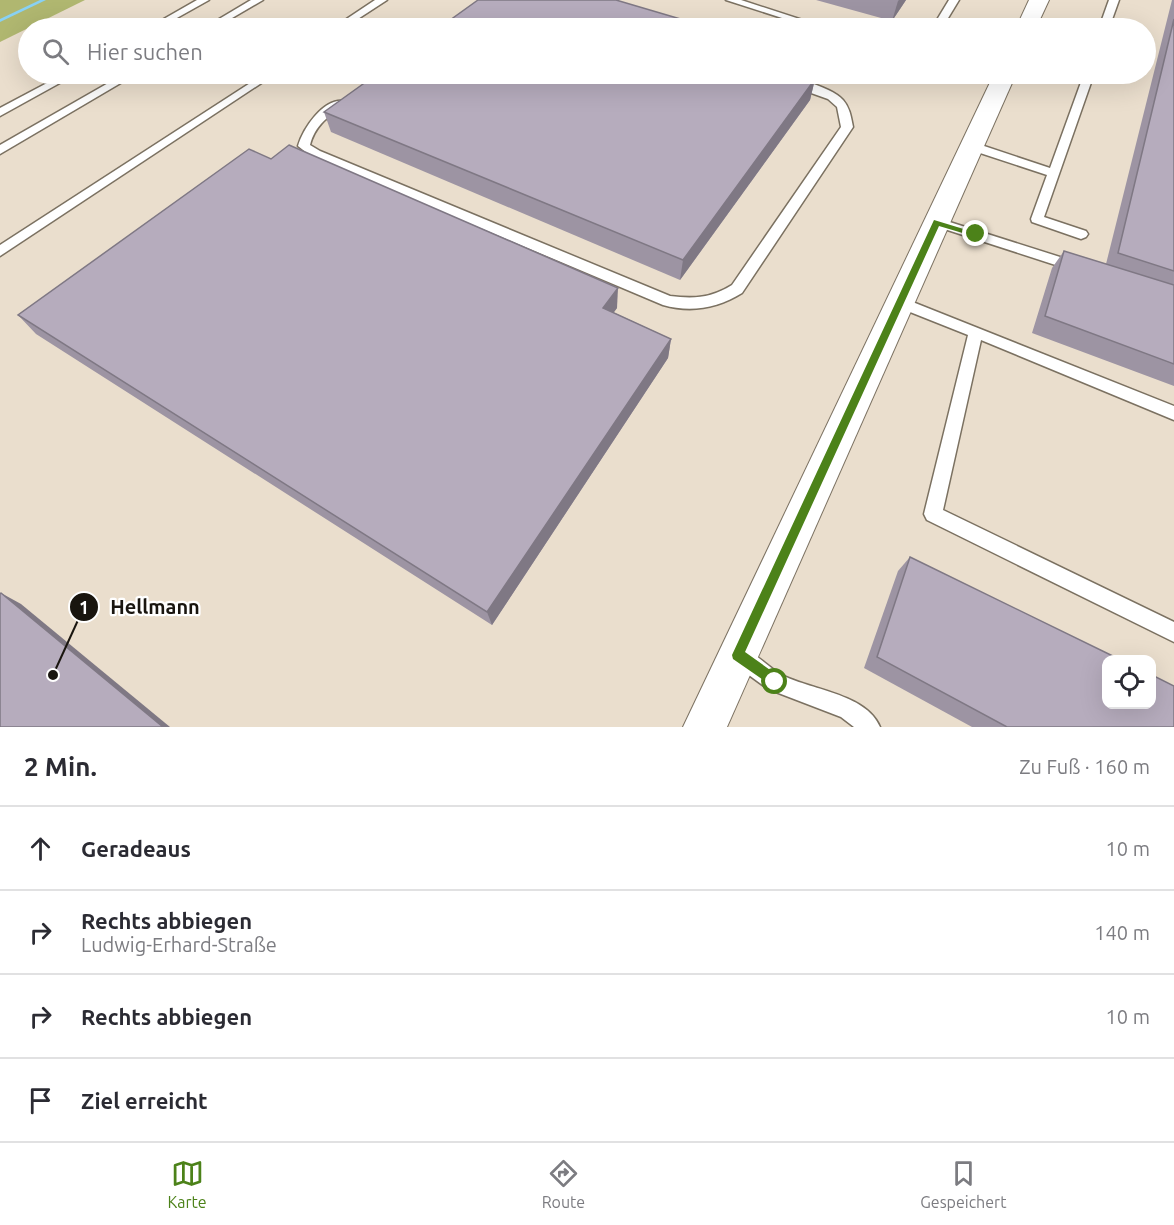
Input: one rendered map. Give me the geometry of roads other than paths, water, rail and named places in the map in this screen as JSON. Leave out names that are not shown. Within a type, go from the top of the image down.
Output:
[{"type":"street","points":[[1031,18],[1039,0]]},
{"type":"street","points":[[705,727],[972,146],[991,84]]},
{"type":"lane","points":[[171,18],[204,0]]},
{"type":"lane","points":[[226,18],[258,0]]},
{"type":"lane","points":[[354,18],[382,0]]},
{"type":"lane","points":[[731,0],[790,18]]},
{"type":"lane","points":[[943,18],[954,0]]},
{"type":"lane","points":[[1108,18],[1114,0]]},
{"type":"lane","points":[[0,113],[53,84]]},
{"type":"lane","points":[[0,150],[114,84]]},
{"type":"lane","points":[[0,251],[255,84]]},
{"type":"lane","points":[[354,93],[319,118],[307,131],[304,146],[315,154],[657,297],[695,305],[719,301],[737,290],[847,127],[845,115],[837,100],[819,91],[796,84]]},
{"type":"lane","points":[[1081,234],[1037,219],[1085,84]]},
{"type":"lane","points":[[972,146],[1054,173]]},
{"type":"lane","points":[[937,222],[1086,270]]},
{"type":"lane","points":[[900,302],[1174,413]]},
{"type":"lane","points":[[976,332],[933,514],[1174,632]]},
{"type":"lane","points":[[738,655],[775,682],[848,709],[870,727]]},
{"type":"waterway","points":[[0,21],[44,0]]},
{"type":"place","name":"Hellmann","points":[[53,675]]}]
